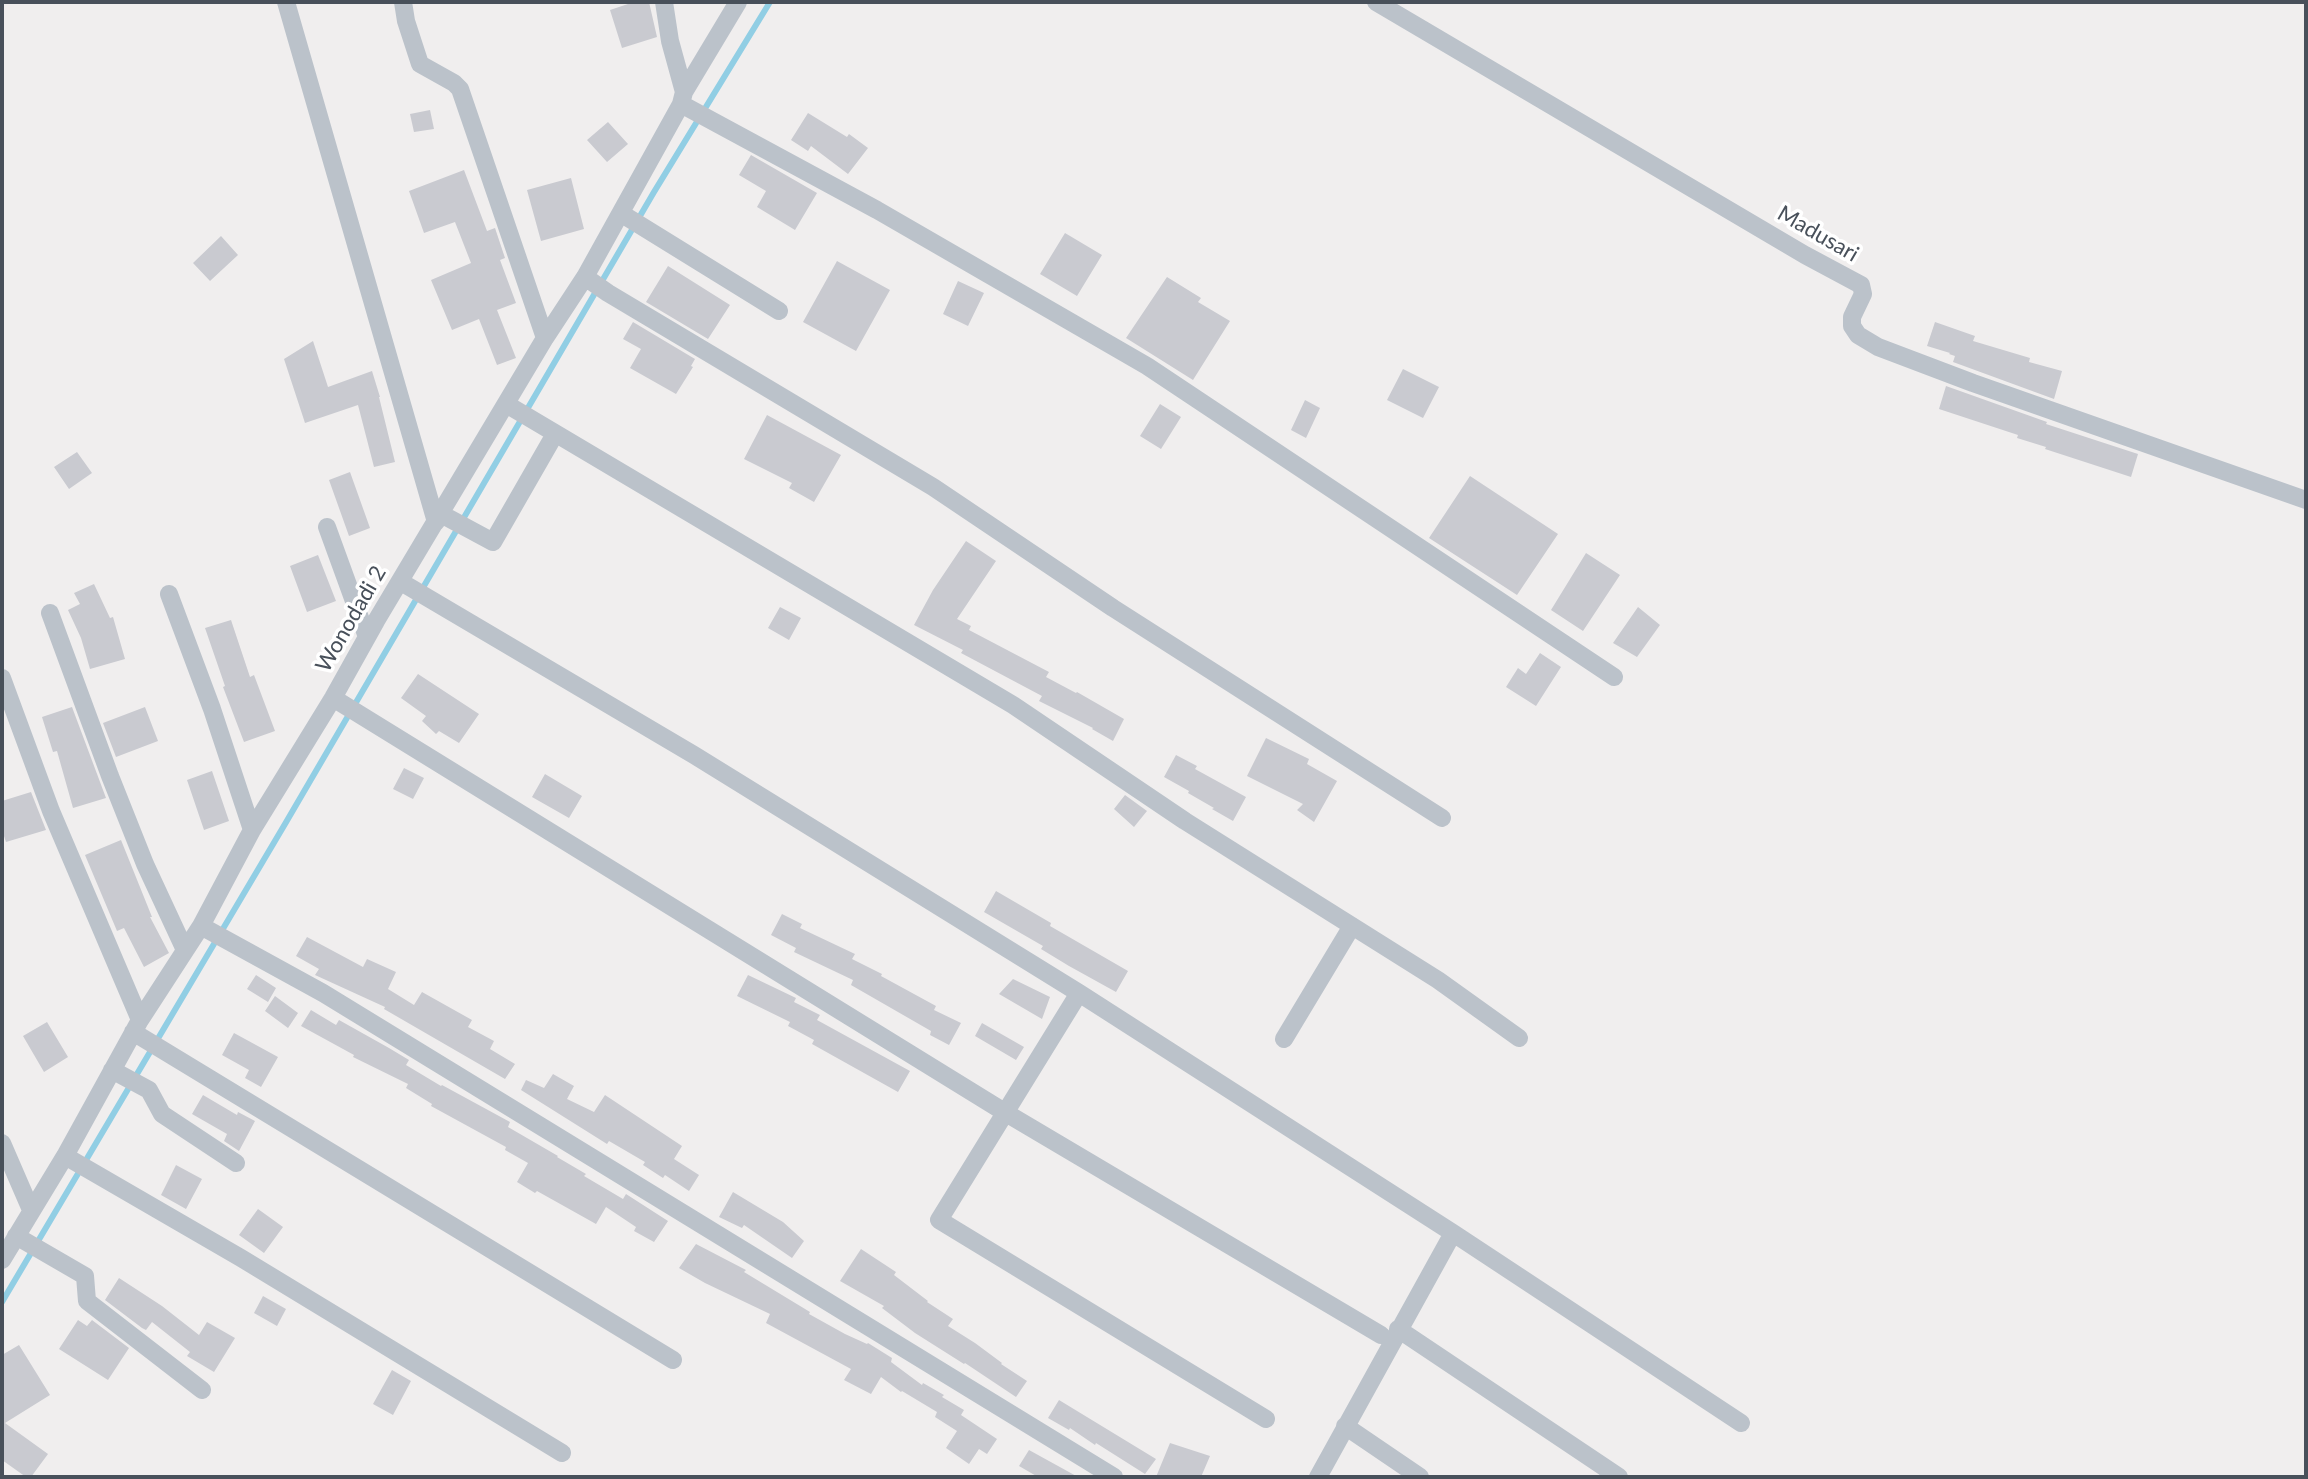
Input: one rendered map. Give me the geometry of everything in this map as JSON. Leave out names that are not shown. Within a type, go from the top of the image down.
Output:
[{"type":"street","points":[[286,2],[443,519],[493,542],[555,434]]},
{"type":"street","points":[[403,2],[420,64],[460,89],[545,338]]},
{"type":"street","points":[[664,2],[670,41],[691,106],[1147,366],[1614,677]]},
{"type":"street","name":"Wonodadi 2","points":[[2,1260],[29,1244],[31,1210],[77,1163],[120,1075],[144,1034],[184,948],[206,929],[252,830],[347,706],[367,637],[413,588],[443,519],[510,407],[545,338],[596,284],[691,106],[738,2]]},
{"type":"street","name":"Madusari","points":[[1376,2],[1861,285],[1863,294],[1852,317],[1852,326],[1858,335],[1878,347],[2306,500]]},
{"type":"street","points":[[632,220],[779,311]]},
{"type":"street","points":[[596,284],[933,487],[1113,608],[1442,818]]},
{"type":"street","points":[[510,407],[1013,705],[1185,821],[1438,980],[1519,1038]]},
{"type":"street","points":[[327,527],[367,637]]},
{"type":"street","points":[[413,588],[694,755],[1079,993],[1453,1233],[1741,1423]]},
{"type":"street","points":[[169,594],[212,709],[252,830]]},
{"type":"street","points":[[50,613],[145,864],[184,948]]},
{"type":"street","points":[[2,678],[51,811],[144,1034],[673,1360]]},
{"type":"street","points":[[347,706],[1006,1113],[1389,1332],[1619,1477]]},
{"type":"street","points":[[1284,1039],[1352,926]]},
{"type":"street","points":[[206,929],[323,993],[1114,1477]]},
{"type":"street","points":[[1079,993],[939,1220],[1266,1419]]},
{"type":"street","points":[[120,1075],[149,1090],[162,1114],[236,1163]]},
{"type":"street","points":[[2,1143],[31,1210]]},
{"type":"street","points":[[77,1163],[241,1258],[562,1453]]},
{"type":"street","points":[[1318,1477],[1389,1332],[1453,1233]]},
{"type":"street","points":[[29,1244],[85,1276],[87,1301],[202,1390]]},
{"type":"street","points":[[1345,1426],[1420,1477]]},
{"type":"building","points":[[634,2],[649,2],[657,37],[622,48],[610,10]]},
{"type":"building","points":[[430,110],[434,129],[414,132],[410,114]]},
{"type":"building","points":[[808,113],[847,137],[849,134],[868,148],[848,174],[811,146],[808,151],[791,140]]},
{"type":"building","points":[[608,122],[628,144],[607,162],[587,140]]},
{"type":"building","points":[[751,155],[817,193],[795,230],[757,207],[766,191],[739,175]]},
{"type":"building","points":[[464,170],[487,231],[495,228],[505,258],[500,260],[516,303],[497,310],[516,358],[497,365],[479,319],[452,330],[431,280],[471,263],[455,222],[424,233],[409,191]]},
{"type":"building","points":[[571,178],[584,229],[541,241],[527,190]]},
{"type":"building","points":[[1065,233],[1102,255],[1077,296],[1040,274]]},
{"type":"building","points":[[221,236],[238,255],[210,281],[193,263]]},
{"type":"building","points":[[837,261],[890,290],[856,351],[803,322]]},
{"type":"building","points":[[668,266],[730,305],[708,339],[646,302]]},
{"type":"building","points":[[1167,277],[1201,298],[1198,302],[1230,321],[1193,380],[1126,338]]},
{"type":"building","points":[[958,281],[984,293],[968,326],[943,314]]},
{"type":"building","points":[[633,322],[695,359],[676,394],[630,368],[641,349],[623,339]]},
{"type":"building","points":[[1935,322],[1975,336],[1973,341],[2062,371],[2054,399],[1953,362],[1955,356],[1927,346]]},
{"type":"building","points":[[313,341],[328,387],[372,371],[395,462],[374,467],[358,405],[305,423],[284,359]]},
{"type":"building","points":[[1403,369],[1439,387],[1423,418],[1387,400]]},
{"type":"building","points":[[1946,386],[2046,424],[2138,454],[2131,477],[1939,409]]},
{"type":"building","points":[[1305,400],[1320,408],[1306,438],[1291,430]]},
{"type":"building","points":[[1160,404],[1181,417],[1161,449],[1140,436]]},
{"type":"building","points":[[767,415],[841,455],[814,502],[789,488],[792,483],[744,459]]},
{"type":"building","points":[[77,452],[92,473],[69,489],[54,467]]},
{"type":"building","points":[[350,472],[370,528],[349,536],[329,480]]},
{"type":"building","points":[[1470,476],[1558,534],[1517,595],[1429,538]]},
{"type":"building","points":[[966,541],[996,561],[957,619],[971,626],[969,630],[1049,672],[1046,677],[1124,719],[1113,741],[1039,701],[1042,696],[914,625]]},
{"type":"building","points":[[1586,553],[1620,575],[1583,631],[1551,610]]},
{"type":"building","points":[[318,555],[336,601],[307,612],[290,566]]},
{"type":"building","points":[[94,584],[110,618],[113,617],[125,659],[90,669],[68,610],[80,604],[74,593]]},
{"type":"building","points":[[780,607],[801,618],[789,640],[768,628]]},
{"type":"building","points":[[1638,607],[1660,625],[1637,657],[1613,643]]},
{"type":"building","points":[[231,620],[250,677],[254,675],[275,731],[244,742],[205,628]]},
{"type":"building","points":[[1540,653],[1561,667],[1536,706],[1506,687],[1518,668],[1526,674]]},
{"type":"building","points":[[418,674],[479,714],[459,743],[439,731],[436,734],[422,721],[426,716],[401,698]]},
{"type":"building","points":[[72,707],[106,798],[73,808],[57,751],[53,752],[42,717]]},
{"type":"building","points":[[145,707],[158,741],[116,757],[103,723]]},
{"type":"building","points":[[1266,738],[1309,759],[1307,764],[1337,781],[1314,822],[1297,810],[1303,804],[1247,776]]},
{"type":"building","points":[[1176,755],[1246,797],[1233,821],[1164,777]]},
{"type":"building","points":[[404,768],[424,778],[413,799],[393,789]]},
{"type":"building","points":[[212,771],[229,821],[204,830],[187,780]]},
{"type":"building","points":[[545,774],[582,796],[569,818],[532,797]]},
{"type":"building","points":[[31,792],[46,830],[6,842],[2,830],[2,801]]},
{"type":"building","points":[[1125,795],[1147,811],[1134,827],[1114,809]]},
{"type":"building","points":[[121,840],[150,917],[169,953],[144,967],[124,928],[117,931],[85,855]]},
{"type":"building","points":[[996,891],[1128,971],[1116,992],[984,912]]},
{"type":"building","points":[[782,914],[802,924],[800,928],[855,954],[852,959],[936,1006],[934,1010],[961,1023],[949,1045],[930,1035],[931,1031],[851,985],[853,980],[794,952],[796,948],[771,935]]},
{"type":"building","points":[[307,937],[363,967],[367,959],[396,972],[388,989],[414,1005],[422,992],[472,1020],[468,1027],[494,1041],[490,1049],[515,1064],[505,1079],[385,1007],[315,975],[319,969],[296,956]]},
{"type":"building","points":[[256,975],[276,988],[268,1002],[247,989]]},
{"type":"building","points":[[748,975],[796,998],[794,1002],[820,1015],[817,1020],[910,1071],[898,1092],[812,1044],[814,1040],[788,1026],[790,1022],[737,996]]},
{"type":"building","points":[[1013,979],[1050,997],[1042,1019],[999,994]]},
{"type":"building","points":[[275,996],[298,1013],[288,1028],[265,1011]]},
{"type":"building","points":[[311,1010],[336,1025],[339,1020],[389,1048],[409,1060],[406,1065],[510,1122],[508,1127],[586,1174],[584,1176],[623,1199],[626,1194],[668,1221],[654,1242],[634,1231],[636,1227],[606,1207],[596,1224],[537,1191],[535,1193],[517,1182],[528,1163],[505,1150],[506,1147],[431,1106],[406,1088],[408,1084],[353,1057],[301,1026]]},
{"type":"building","points":[[47,1022],[68,1057],[44,1072],[23,1036]]},
{"type":"building","points":[[982,1023],[1024,1047],[1016,1060],[975,1036]]},
{"type":"building","points":[[234,1033],[278,1057],[261,1087],[245,1078],[249,1070],[222,1055]]},
{"type":"building","points":[[553,1074],[574,1086],[567,1099],[594,1112],[605,1095],[682,1146],[674,1159],[699,1175],[689,1191],[521,1090],[526,1080],[544,1088]]},
{"type":"building","points":[[203,1095],[237,1115],[238,1112],[255,1121],[239,1151],[224,1141],[227,1134],[192,1114]]},
{"type":"building","points":[[176,1165],[202,1179],[186,1209],[161,1195]]},
{"type":"building","points":[[733,1192],[783,1222],[804,1241],[792,1258],[744,1225],[742,1228],[719,1217]]},
{"type":"building","points":[[258,1209],[283,1227],[264,1253],[239,1235]]},
{"type":"building","points":[[696,1244],[746,1270],[744,1272],[809,1314],[868,1343],[892,1358],[891,1362],[922,1385],[944,1395],[942,1397],[964,1410],[961,1415],[997,1439],[987,1454],[979,1449],[969,1464],[946,1448],[957,1431],[935,1417],[937,1412],[881,1377],[871,1394],[844,1380],[851,1369],[766,1323],[770,1314],[679,1268]]},
{"type":"building","points":[[861,1249],[896,1272],[894,1275],[953,1319],[948,1326],[1027,1381],[1016,1397],[915,1333],[882,1308],[884,1306],[840,1281]]},
{"type":"building","points":[[119,1278],[199,1335],[207,1322],[235,1338],[214,1372],[187,1356],[190,1352],[152,1322],[146,1330],[105,1300]]},
{"type":"building","points":[[263,1296],[286,1309],[277,1326],[254,1313]]},
{"type":"building","points":[[78,1320],[87,1326],[92,1320],[129,1348],[108,1380],[59,1349]]},
{"type":"building","points":[[19,1345],[50,1395],[5,1423],[48,1454],[31,1477],[26,1477],[2,1460],[2,1355]]},
{"type":"building","points":[[392,1370],[411,1381],[393,1415],[373,1404]]},
{"type":"building","points":[[1059,1400],[1156,1459],[1145,1474],[1048,1418]]},
{"type":"building","points":[[1170,1443],[1210,1456],[1201,1477],[1156,1477]]},
{"type":"building","points":[[1029,1450],[1078,1477],[1038,1477],[1019,1466]]},
{"type":"waterway","points":[[2,1302],[654,192],[770,2]]}]
